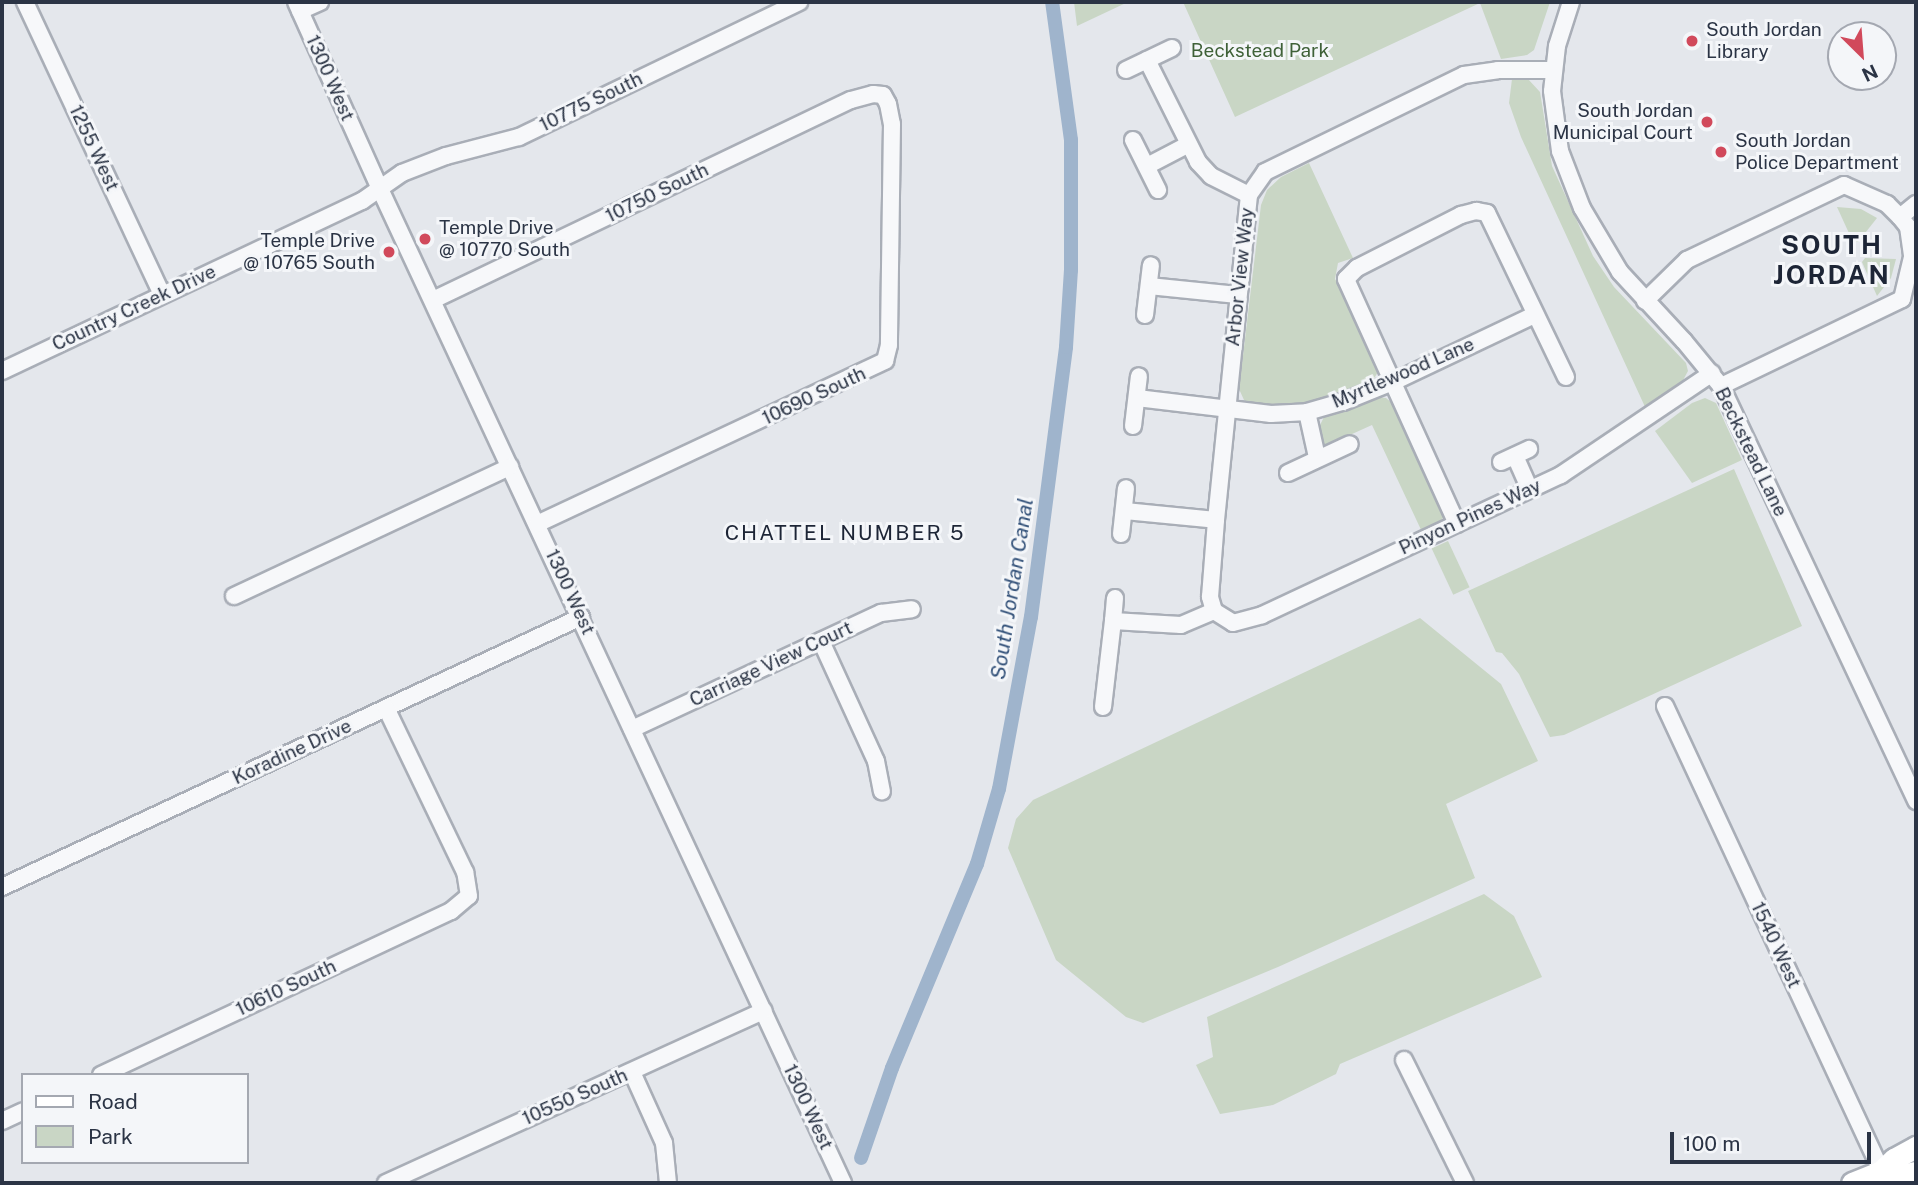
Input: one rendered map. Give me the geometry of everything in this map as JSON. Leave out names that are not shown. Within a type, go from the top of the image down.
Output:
[{"type":"main road","points":[[1884,1177],[1894,1158],[1916,1147]]},
{"type":"main road","points":[[1852,1183],[1916,1172]]},
{"type":"street","name":"1255 West","points":[[25,2],[162,295]]},
{"type":"street","points":[[298,6],[320,2]]},
{"type":"street","name":"10775 South","points":[[380,189],[402,173],[424,163],[519,136],[799,2]]},
{"type":"street","name":"Beckstead Lane","points":[[1571,2],[1552,70],[1556,130],[1570,178],[1598,239],[1620,272],[1716,379],[1916,801]]},
{"type":"street","name":"1300 West","points":[[298,6],[380,189],[843,1183]]},
{"type":"street","points":[[1126,70],[1172,48]]},
{"type":"street","points":[[1147,60],[1198,162],[1211,176],[1249,195]]},
{"type":"street","name":"Arbor View Way","points":[[1213,611],[1210,597],[1216,520],[1249,195],[1265,172],[1464,75],[1498,70],[1552,70]]},
{"type":"street","name":"10750 South","points":[[433,300],[851,100],[873,94],[883,95]]},
{"type":"street","name":"10690 South","points":[[537,524],[886,361],[889,345],[892,124],[883,95]]},
{"type":"street","points":[[1133,140],[1158,190]]},
{"type":"street","points":[[1147,166],[1189,144]]},
{"type":"street","points":[[1645,301],[1687,260],[1844,185],[1887,204],[1908,227],[1914,239]]},
{"type":"street","name":"Country Creek Drive","points":[[2,371],[362,201],[380,189]]},
{"type":"street","points":[[1900,217],[1916,204]]},
{"type":"street","points":[[1457,524],[1346,279],[1357,268],[1461,215],[1476,211],[1487,213],[1566,377]]},
{"type":"street","name":"Pinyon Pines Way","points":[[1213,611],[1233,623],[1262,614],[1561,475],[1716,379],[1902,299],[1914,239]]},
{"type":"street","points":[[1145,315],[1151,265]]},
{"type":"street","points":[[1149,286],[1238,295]]},
{"type":"street","name":"Myrtlewood Lane","points":[[1137,398],[1271,414],[1307,412],[1343,402],[1393,382],[1534,315]]},
{"type":"street","points":[[1133,426],[1139,376]]},
{"type":"street","points":[[1307,412],[1317,457]]},
{"type":"street","points":[[1288,473],[1317,457],[1350,444]]},
{"type":"street","points":[[1515,456],[1530,489]]},
{"type":"street","points":[[234,596],[510,467]]},
{"type":"street","points":[[1121,534],[1126,488]]},
{"type":"street","points":[[1125,511],[1216,520]]},
{"type":"street","points":[[1103,707],[1115,598]]},
{"type":"street","name":"Carriage View Court","points":[[632,729],[881,613],[912,609]]},
{"type":"street","points":[[1112,621],[1181,625],[1213,611]]},
{"type":"street","name":"Koradine Drive","points":[[2,887],[581,617]]},
{"type":"street","points":[[821,641],[877,761],[882,791]]},
{"type":"street","name":"1540 West","points":[[1665,706],[1884,1177]]},
{"type":"street","name":"10610 South","points":[[105,1073],[452,911],[469,897],[465,872],[386,708]]},
{"type":"street","name":"10550 South","points":[[386,1183],[764,1010]]},
{"type":"street","points":[[1404,1060],[1465,1183]]},
{"type":"street","points":[[632,1072],[664,1143],[668,1183]]},
{"type":"street","points":[[2,1121],[21,1112]]},
{"type":"green space","points":[[1074,2],[1128,2],[1077,26]]},
{"type":"green space","name":"Beckstead Park","points":[[1183,2],[1550,2],[1534,50],[1527,55],[1501,59],[1480,3],[1235,117]]},
{"type":"green space","points":[[1512,79],[1528,79],[1540,92],[1552,166],[1593,256],[1614,287],[1686,363],[1688,371],[1681,384],[1646,409],[1521,137],[1509,103]]},
{"type":"green space","points":[[1309,163],[1353,258],[1338,263],[1335,279],[1378,372],[1373,380],[1362,387],[1317,402],[1251,405],[1244,400],[1239,389],[1261,205],[1267,190],[1281,177]]},
{"type":"green space","points":[[1837,207],[1861,209],[1877,218],[1858,242],[1853,242]]},
{"type":"green space","points":[[1865,258],[1896,259],[1891,278],[1877,296],[1862,262]]},
{"type":"green space","points":[[1377,397],[1386,398],[1398,408],[1445,515],[1436,527],[1423,534],[1372,425],[1330,444],[1322,444],[1319,440],[1319,427],[1324,417]]},
{"type":"green space","points":[[1705,398],[1716,403],[1742,460],[1692,483],[1655,431],[1692,403]]},
{"type":"green space","points":[[1734,469],[1802,626],[1564,735],[1550,737],[1519,674],[1502,653],[1496,652],[1468,591]]},
{"type":"green space","points":[[1448,541],[1470,587],[1453,595],[1432,549]]},
{"type":"green space","points":[[1420,618],[1501,684],[1538,761],[1446,804],[1475,878],[1278,967],[1143,1023],[1126,1017],[1056,960],[1008,848],[1016,819],[1033,800]]},
{"type":"green space","points":[[1484,894],[1514,916],[1542,977],[1340,1064],[1336,1074],[1273,1105],[1220,1114],[1196,1065],[1213,1057],[1207,1017]]},
{"type":"waterway","name":"South Jordan Canal","points":[[861,1158],[892,1068],[977,864],[999,789],[1031,617],[1066,347],[1071,270],[1071,140],[1052,2]]},
{"type":"place","name":"South Jordan Library","points":[[1692,41]]},
{"type":"place","name":"South Jordan Municipal Court","points":[[1707,122]]},
{"type":"place","name":"South Jordan Police Department","points":[[1721,152]]},
{"type":"place","name":"Temple Drive @ 10770 South","points":[[425,239]]},
{"type":"place","name":"Temple Drive @ 10765 South","points":[[389,252]]},
{"type":"district","name":"SOUTH JORDAN","points":[[1832,260]]},
{"type":"district","name":"CHATTEL NUMBER 5","points":[[845,533]]}]
